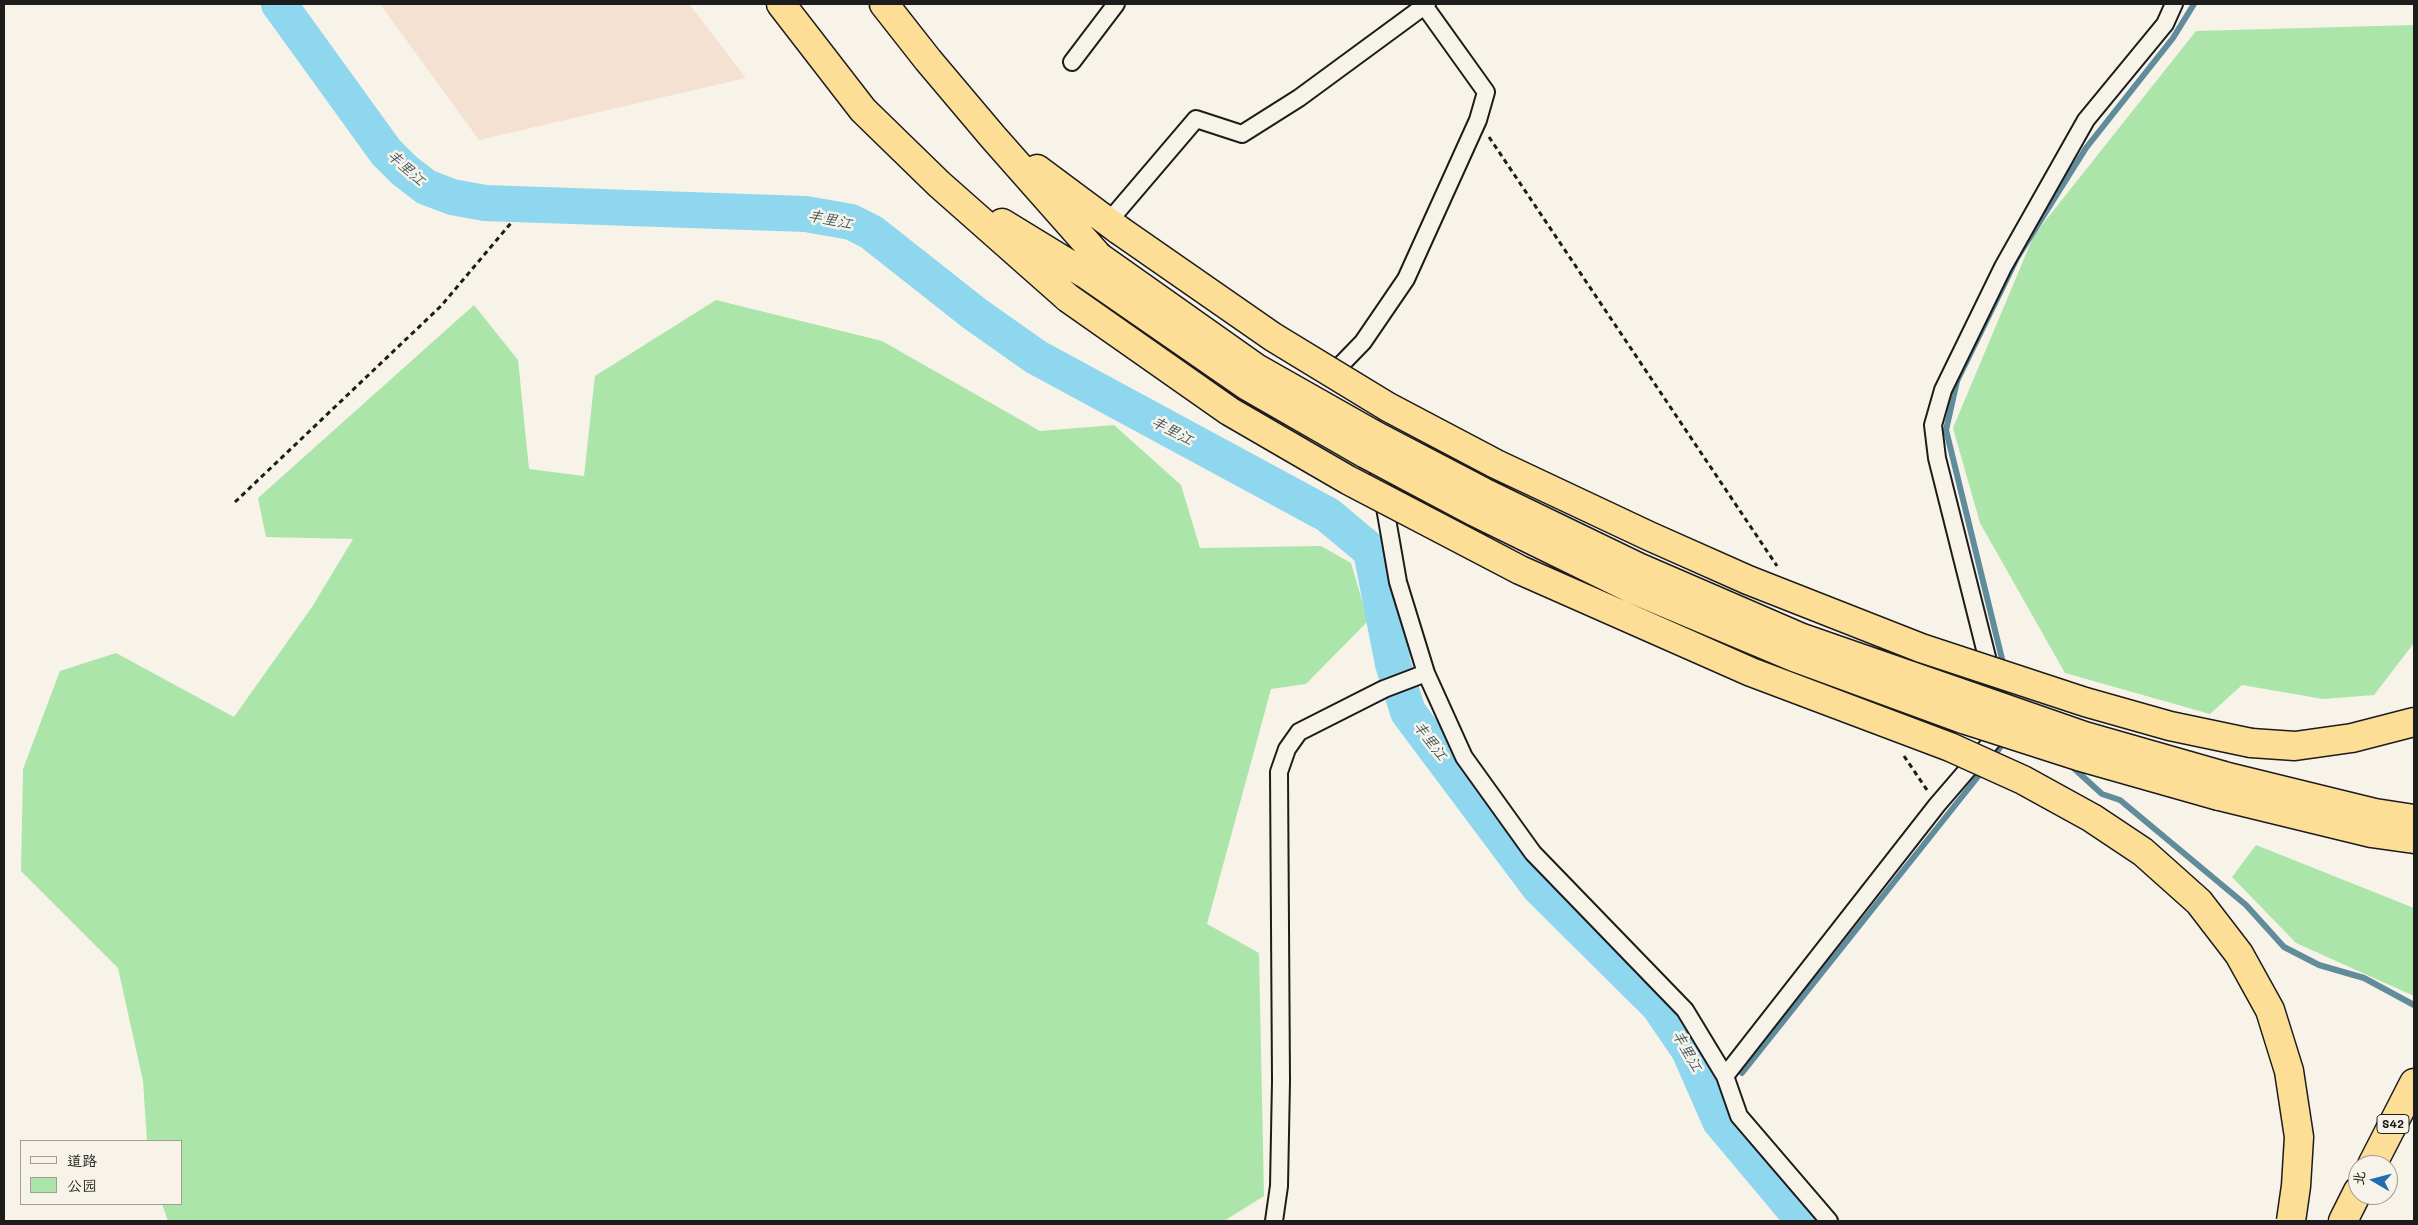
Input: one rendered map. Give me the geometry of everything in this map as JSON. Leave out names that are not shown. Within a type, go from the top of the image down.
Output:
[{"type":"highway","points":[[781,4],[863,110],[939,184],[1068,298],[1229,411],[1348,480],[1520,570],[1751,672],[1950,747],[2014,776],[2092,818],[2143,852],[2199,902],[2239,954],[2270,1010],[2289,1071],[2299,1137],[2296,1186],[2291,1221]]},
{"type":"highway","points":[[884,4],[993,137],[1093,266]]},
{"type":"highway","points":[[993,137],[1117,222],[1273,338],[1388,407],[1496,464],[1748,580],[1921,648],[2085,702],[2170,726],[2251,743],[2295,746],[2352,738],[2414,722]]},
{"type":"highway","points":[[939,184],[1093,266],[1256,368],[1376,436],[1483,492],[1638,567],[1802,638],[2084,736],[2221,786],[2371,833],[2414,839]]},
{"type":"highway","points":[[2221,786],[2375,814],[2414,819]]},
{"type":"highway","name":"S42","points":[[2377,1155],[2414,1083]]},
{"type":"highway","points":[[2342,1221],[2351,1205]]},
{"type":"street","points":[[1072,62],[1116,4]]},
{"type":"street","points":[[1117,222],[1196,118],[1242,134],[1299,98],[1425,4],[1486,92],[1478,120],[1406,279],[1363,342],[1332,374]]},
{"type":"street","points":[[1725,1076],[1937,805],[1992,741],[1998,717],[1997,697],[1937,458],[1933,425],[1943,390],[2002,267],[2086,120],[2165,24],[2174,4]]},
{"type":"street","points":[[1363,414],[1371,430],[1398,582],[1421,675],[1464,757],[1533,854],[1685,1010],[1725,1076],[1739,1116],[1829,1221]]},
{"type":"street","points":[[1274,1221],[1278,1186],[1281,1081],[1279,772],[1286,749],[1299,732],[1384,689],[1421,675]]},
{"type":"path","points":[[1478,120],[1782,574]]},
{"type":"path","points":[[235,502],[441,306],[511,223]]},
{"type":"path","points":[[1898,747],[1937,805]]},
{"type":"shaded area","points":[[380,4],[689,4],[746,78],[479,140]]},
{"type":"green space","points":[[2414,25],[2414,643],[2374,695],[2323,699],[2242,685],[2210,714],[2065,673],[1980,523],[1953,428],[2034,235],[2196,31]]},
{"type":"green space","points":[[716,300],[882,341],[1040,431],[1114,425],[1181,485],[1200,548],[1321,546],[1351,563],[1368,621],[1306,684],[1271,689],[1207,924],[1259,953],[1264,1196],[1224,1221],[168,1221],[162,1205],[182,1205],[182,1140],[147,1140],[143,1081],[118,968],[21,871],[23,769],[60,671],[116,653],[234,717],[312,607],[353,539],[266,537],[258,498],[474,305],[518,360],[529,469],[584,476],[595,376]]},
{"type":"green space","points":[[2256,845],[2414,908],[2414,996],[2296,943],[2232,877]]},
{"type":"waterway","name":"丰里江","points":[[279,4],[386,152],[404,170],[426,187],[452,197],[485,203],[806,214],[851,222],[871,232],[975,314],[1036,357],[1328,515],[1371,551],[1393,664],[1408,712],[1539,887],[1659,1006],[1689,1050],[1720,1121],[1804,1221]]},
{"type":"waterway","points":[[2004,667],[1946,430],[1957,381],[2017,258],[2086,148],[2173,38],[2194,4]]},
{"type":"waterway","points":[[1992,759],[2006,739]]},
{"type":"waterway","points":[[2068,763],[2102,794],[2120,800],[2246,905],[2284,947],[2319,965],[2364,978],[2414,1005]]},
{"type":"waterway","points":[[1742,1073],[1984,769]]},
{"type":"waterway","name":"丰里江","points":[[1714,1107],[1717,1104]]}]
